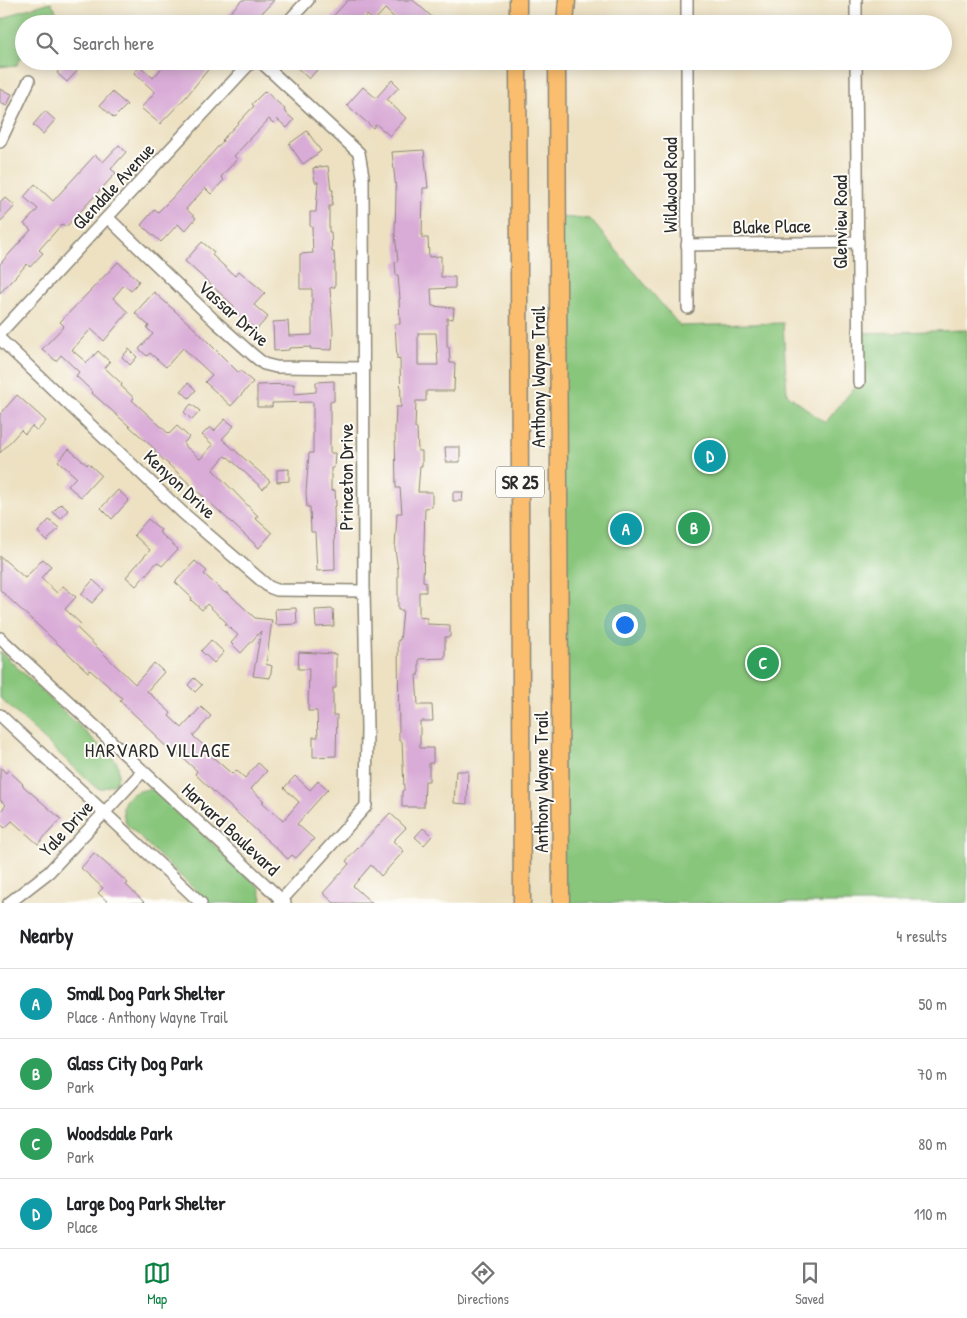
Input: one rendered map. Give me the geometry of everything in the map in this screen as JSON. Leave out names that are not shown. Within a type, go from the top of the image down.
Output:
[{"type":"highway","points":[[518,0],[518,15]]},
{"type":"highway","points":[[557,15],[559,1]]},
{"type":"highway","points":[[559,1],[563,15]]},
{"type":"highway","name":"Anthony Wayne Trail","points":[[518,70],[522,903]]},
{"type":"highway","name":"Anthony Wayne Trail","points":[[556,70],[562,903]]},
{"type":"highway","points":[[557,117],[560,70]]},
{"type":"street","points":[[294,15],[308,0]]},
{"type":"street","points":[[687,0],[687,15]]},
{"type":"street","points":[[856,0],[856,15]]},
{"type":"street","name":"Glendale Avenue","points":[[0,333],[244,70]]},
{"type":"street","name":"Princeton Drive","points":[[270,70],[340,134],[361,156],[363,176],[366,806],[282,902]]},
{"type":"street","name":"Wildwood Road","points":[[687,70],[688,308]]},
{"type":"street","name":"Glenview Road","points":[[856,70],[859,382]]},
{"type":"street","points":[[0,142],[29,82]]},
{"type":"street","name":"Vassar Drive","points":[[108,218],[216,322],[264,364],[276,367],[364,368]]},
{"type":"street","name":"Blake Place","points":[[687,245],[858,242]]},
{"type":"street","name":"Kenyon Drive","points":[[0,339],[183,513],[269,587],[277,590],[364,591]]},
{"type":"street","name":"Harvard Boulevard","points":[[0,638],[282,902]]},
{"type":"street","points":[[0,715],[201,903]]},
{"type":"street","name":"Yale Drive","points":[[10,903],[50,872],[143,771]]},
{"type":"green space","points":[[51,2],[58,15],[15,15],[15,65],[0,67],[0,21],[20,11]]},
{"type":"green space","points":[[557,217],[590,219],[680,326],[783,323],[787,394],[825,423],[859,382],[859,333],[967,330],[967,903],[561,903]]},
{"type":"green space","points":[[0,651],[116,761],[119,772],[115,784],[100,789],[94,786],[0,698]]},
{"type":"green space","points":[[150,789],[157,792],[259,887],[262,899],[259,903],[209,903],[127,825],[123,811],[126,800],[135,793]]},
{"type":"building","points":[[242,0],[274,0],[260,15],[228,15]]},
{"type":"building","points":[[348,0],[413,0],[430,15],[391,15],[385,9],[380,15],[334,15]]},
{"type":"building","points":[[60,70],[78,70],[67,82],[57,73]]},
{"type":"building","points":[[137,70],[144,70],[153,78],[160,70],[208,70],[186,97],[160,124],[141,108],[155,92],[134,73]]},
{"type":"building","points":[[300,70],[317,70],[309,79]]},
{"type":"building","points":[[392,80],[399,87],[387,100],[406,118],[390,136],[376,124],[373,128],[347,105],[363,87],[376,98]]},
{"type":"building","points":[[0,89],[12,94],[7,106],[0,103]]},
{"type":"building","points":[[265,91],[294,120],[287,128],[277,119],[273,123],[269,119],[234,156],[237,159],[221,177],[224,180],[211,194],[205,188],[186,209],[196,218],[185,231],[178,224],[161,242],[141,225],[155,209],[158,212],[173,197],[254,106],[252,104]]},
{"type":"building","points":[[112,92],[127,105],[114,118],[100,105]]},
{"type":"building","points":[[45,111],[55,120],[43,134],[33,125]]},
{"type":"building","points":[[307,131],[321,151],[303,164],[289,144]]},
{"type":"building","points":[[119,145],[126,152],[111,169],[116,173],[66,227],[62,224],[39,250],[43,253],[30,267],[27,264],[0,293],[0,264],[31,230],[24,224],[38,209],[24,197],[35,184],[53,201],[95,155],[103,162]]},
{"type":"building","points":[[424,150],[428,188],[423,188],[422,238],[428,238],[429,257],[441,256],[441,277],[455,277],[455,288],[431,289],[432,306],[454,308],[453,319],[447,318],[447,347],[449,347],[450,363],[455,363],[454,391],[426,391],[426,401],[416,401],[415,428],[417,428],[418,451],[422,451],[418,492],[432,492],[432,507],[425,508],[423,581],[426,582],[426,592],[419,592],[419,617],[427,618],[427,624],[450,625],[450,637],[445,637],[445,658],[419,659],[419,675],[416,675],[418,705],[432,705],[433,721],[420,721],[420,748],[433,748],[433,763],[429,763],[429,781],[425,781],[424,807],[402,807],[402,791],[404,790],[402,741],[399,741],[398,640],[400,640],[403,610],[398,610],[398,570],[395,549],[397,513],[402,513],[400,488],[396,488],[395,430],[396,407],[401,407],[400,358],[397,359],[395,324],[400,324],[400,299],[395,262],[398,261],[395,234],[396,190],[392,152]],"holes":[[[418,333],[436,333],[438,365],[418,365]]]},
{"type":"building","points":[[328,166],[331,190],[333,190],[332,206],[329,206],[329,232],[331,232],[335,266],[335,287],[330,288],[333,332],[332,350],[310,349],[311,347],[274,351],[273,322],[288,321],[289,336],[312,335],[312,289],[300,289],[300,254],[313,253],[310,212],[316,212],[318,182],[315,182],[313,168]]},
{"type":"building","points":[[5,197],[15,206],[0,222],[0,202]]},
{"type":"building","points":[[202,242],[214,252],[212,255],[235,276],[239,271],[265,293],[254,305],[268,317],[256,330],[232,309],[234,306],[185,261]]},
{"type":"building","points":[[118,262],[139,281],[131,291],[124,285],[113,298],[128,312],[104,341],[91,329],[72,350],[87,363],[98,351],[110,362],[105,368],[134,398],[132,400],[169,434],[177,426],[189,437],[183,444],[200,459],[213,445],[202,435],[210,427],[214,431],[225,419],[234,426],[222,439],[270,481],[263,489],[225,456],[213,470],[258,516],[255,518],[272,533],[259,548],[154,451],[156,450],[92,393],[76,376],[79,372],[61,355],[56,361],[42,349],[64,326],[60,322]]},
{"type":"building","points":[[154,292],[239,373],[241,371],[253,382],[231,406],[205,382],[212,375],[183,348],[166,367],[150,353],[147,356],[139,349],[153,334],[147,328],[149,326],[135,313]]},
{"type":"building","points":[[129,349],[137,357],[130,365],[122,357]]},
{"type":"building","points":[[334,381],[334,401],[330,402],[330,453],[335,453],[334,468],[331,468],[331,491],[335,490],[336,506],[334,506],[335,570],[317,571],[315,532],[311,532],[310,507],[307,507],[306,492],[309,453],[313,453],[313,402],[272,403],[272,407],[257,407],[257,385],[294,384],[294,394],[316,392],[316,382]]},
{"type":"building","points":[[188,383],[196,390],[189,398],[181,391]]},
{"type":"building","points":[[17,395],[46,421],[37,431],[32,426],[25,434],[21,430],[0,453],[0,414]]},
{"type":"building","points":[[191,404],[200,411],[192,420],[184,412]]},
{"type":"building","points":[[445,447],[460,447],[460,462],[446,462]]},
{"type":"building","points":[[721,448],[720,463],[697,463],[700,449]]},
{"type":"building","points":[[69,449],[101,475],[81,497],[68,486],[76,477],[58,461]]},
{"type":"building","points":[[289,469],[289,481],[277,482],[277,470]]},
{"type":"building","points":[[118,490],[129,500],[112,519],[101,508]]},
{"type":"building","points":[[453,492],[463,492],[462,501],[453,501]]},
{"type":"building","points":[[61,504],[68,510],[61,519],[53,512]]},
{"type":"building","points":[[148,519],[178,549],[162,566],[157,562],[136,586],[126,577],[150,550],[134,535]]},
{"type":"building","points":[[49,520],[59,528],[47,541],[38,532]]},
{"type":"building","points":[[637,521],[637,535],[616,536],[616,522]]},
{"type":"building","points":[[0,556],[25,578],[43,559],[51,566],[41,578],[57,593],[63,586],[76,597],[65,609],[81,624],[77,628],[135,684],[154,663],[164,672],[147,691],[171,713],[169,716],[182,728],[201,707],[211,716],[193,736],[209,750],[207,752],[232,774],[236,770],[245,778],[258,763],[267,771],[251,789],[283,821],[299,802],[284,788],[295,776],[310,790],[318,781],[328,789],[297,824],[314,839],[296,858],[292,855],[288,859],[215,793],[195,774],[197,771],[175,751],[173,753],[120,701],[122,698],[90,670],[88,672],[0,590]]},
{"type":"building","points":[[195,561],[207,571],[204,574],[255,618],[272,620],[266,664],[272,666],[270,678],[253,676],[261,631],[241,653],[231,643],[238,635],[225,624],[227,623],[207,604],[202,610],[175,582]]},
{"type":"building","points":[[93,580],[104,590],[92,603],[81,594]]},
{"type":"building","points":[[296,608],[297,624],[276,625],[275,609]]},
{"type":"building","points":[[333,609],[334,626],[316,627],[315,610]]},
{"type":"building","points":[[211,640],[224,652],[214,663],[201,651]]},
{"type":"building","points":[[299,652],[336,654],[336,688],[333,688],[333,715],[337,715],[336,756],[313,757],[313,737],[318,737],[317,711],[308,711],[309,669],[298,669]]},
{"type":"building","points":[[194,678],[202,685],[195,692],[188,685]]},
{"type":"building","points":[[0,767],[6,773],[8,770],[22,785],[61,819],[38,844],[12,821],[5,828],[0,824],[0,812],[6,805],[0,800]]},
{"type":"building","points":[[456,771],[468,771],[467,804],[454,803]]},
{"type":"building","points":[[390,813],[406,828],[393,841],[404,851],[381,876],[371,865],[353,886],[372,903],[334,903],[323,893],[349,864],[346,861]]},
{"type":"building","points":[[423,828],[432,836],[424,845],[415,837]]},
{"type":"building","points":[[94,853],[128,883],[126,885],[145,903],[109,903],[98,893],[103,888],[81,868]]},
{"type":"place","name":"Large Dog Park Shelter","points":[[710,456]]},
{"type":"place","name":"Glass City Dog Park","points":[[694,528]]},
{"type":"place","name":"Small Dog Park Shelter","points":[[626,529]]},
{"type":"place","name":"Woodsdale Park","points":[[763,663]]},
{"type":"district","name":"HARVARD VILLAGE","points":[[158,749]]}]
